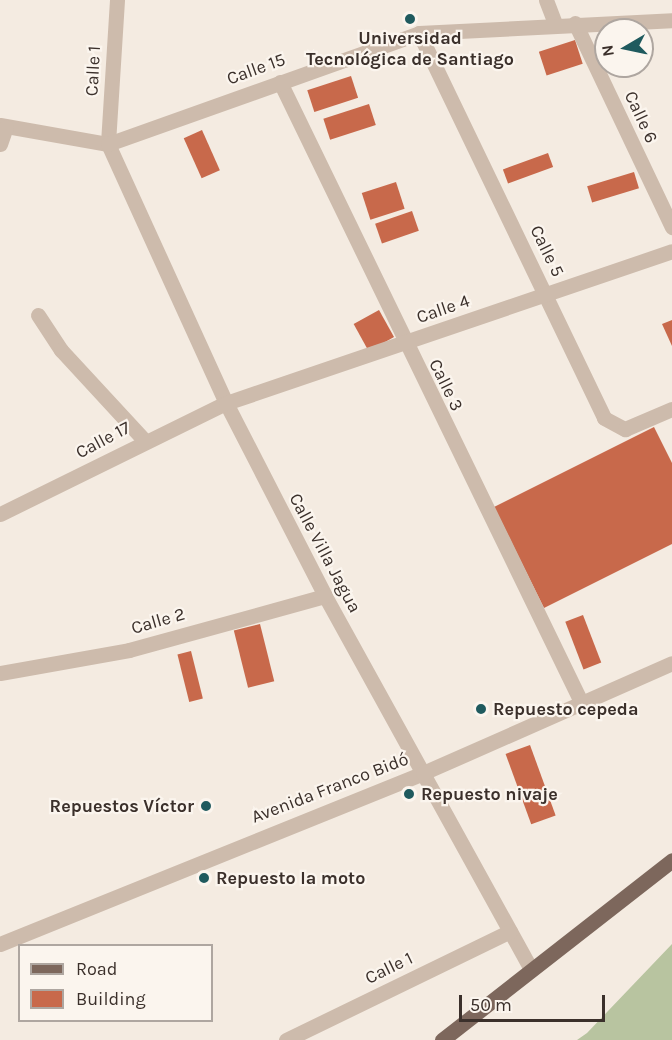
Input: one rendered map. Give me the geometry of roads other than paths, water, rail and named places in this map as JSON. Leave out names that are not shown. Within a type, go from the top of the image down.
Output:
[{"type":"main road","points":[[442,1040],[530,968],[672,860]]},
{"type":"street","name":"Calle 1","points":[[108,144],[117,0]]},
{"type":"street","points":[[546,0],[555,24]]},
{"type":"street","name":"Calle 15","points":[[3,126],[108,144],[419,33],[555,24],[672,20]]},
{"type":"street","name":"Calle 6","points":[[575,23],[672,227]]},
{"type":"street","name":"Calle 5","points":[[419,33],[547,294],[598,408],[612,425],[636,427],[672,409]]},
{"type":"street","name":"Calle 3","points":[[280,82],[404,343],[581,702]]},
{"type":"street","points":[[0,144],[3,126]]},
{"type":"street","name":"Calle Villa Jagua","points":[[108,144],[226,403],[325,596],[530,968]]},
{"type":"street","name":"Calle 4","points":[[226,403],[672,251]]},
{"type":"street","points":[[38,315],[61,350],[144,440]]},
{"type":"street","name":"Calle 17","points":[[0,514],[144,440],[226,403]]},
{"type":"street","name":"Calle 2","points":[[0,673],[129,650],[325,596]]},
{"type":"street","name":"Avenida Franco Bidó","points":[[0,944],[423,773],[672,663]]},
{"type":"street","name":"Calle 1","points":[[286,1040],[510,931]]},
{"type":"place","name":"Universidad Tecnológica de Santiago","points":[[410,19]]},
{"type":"place","name":"Repuesto cepeda","points":[[481,709]]},
{"type":"place","name":"Repuesto nivaje","points":[[409,794]]},
{"type":"place","name":"Repuestos Víctor","points":[[206,806]]},
{"type":"place","name":"Repuesto la moto","points":[[204,878]]}]
